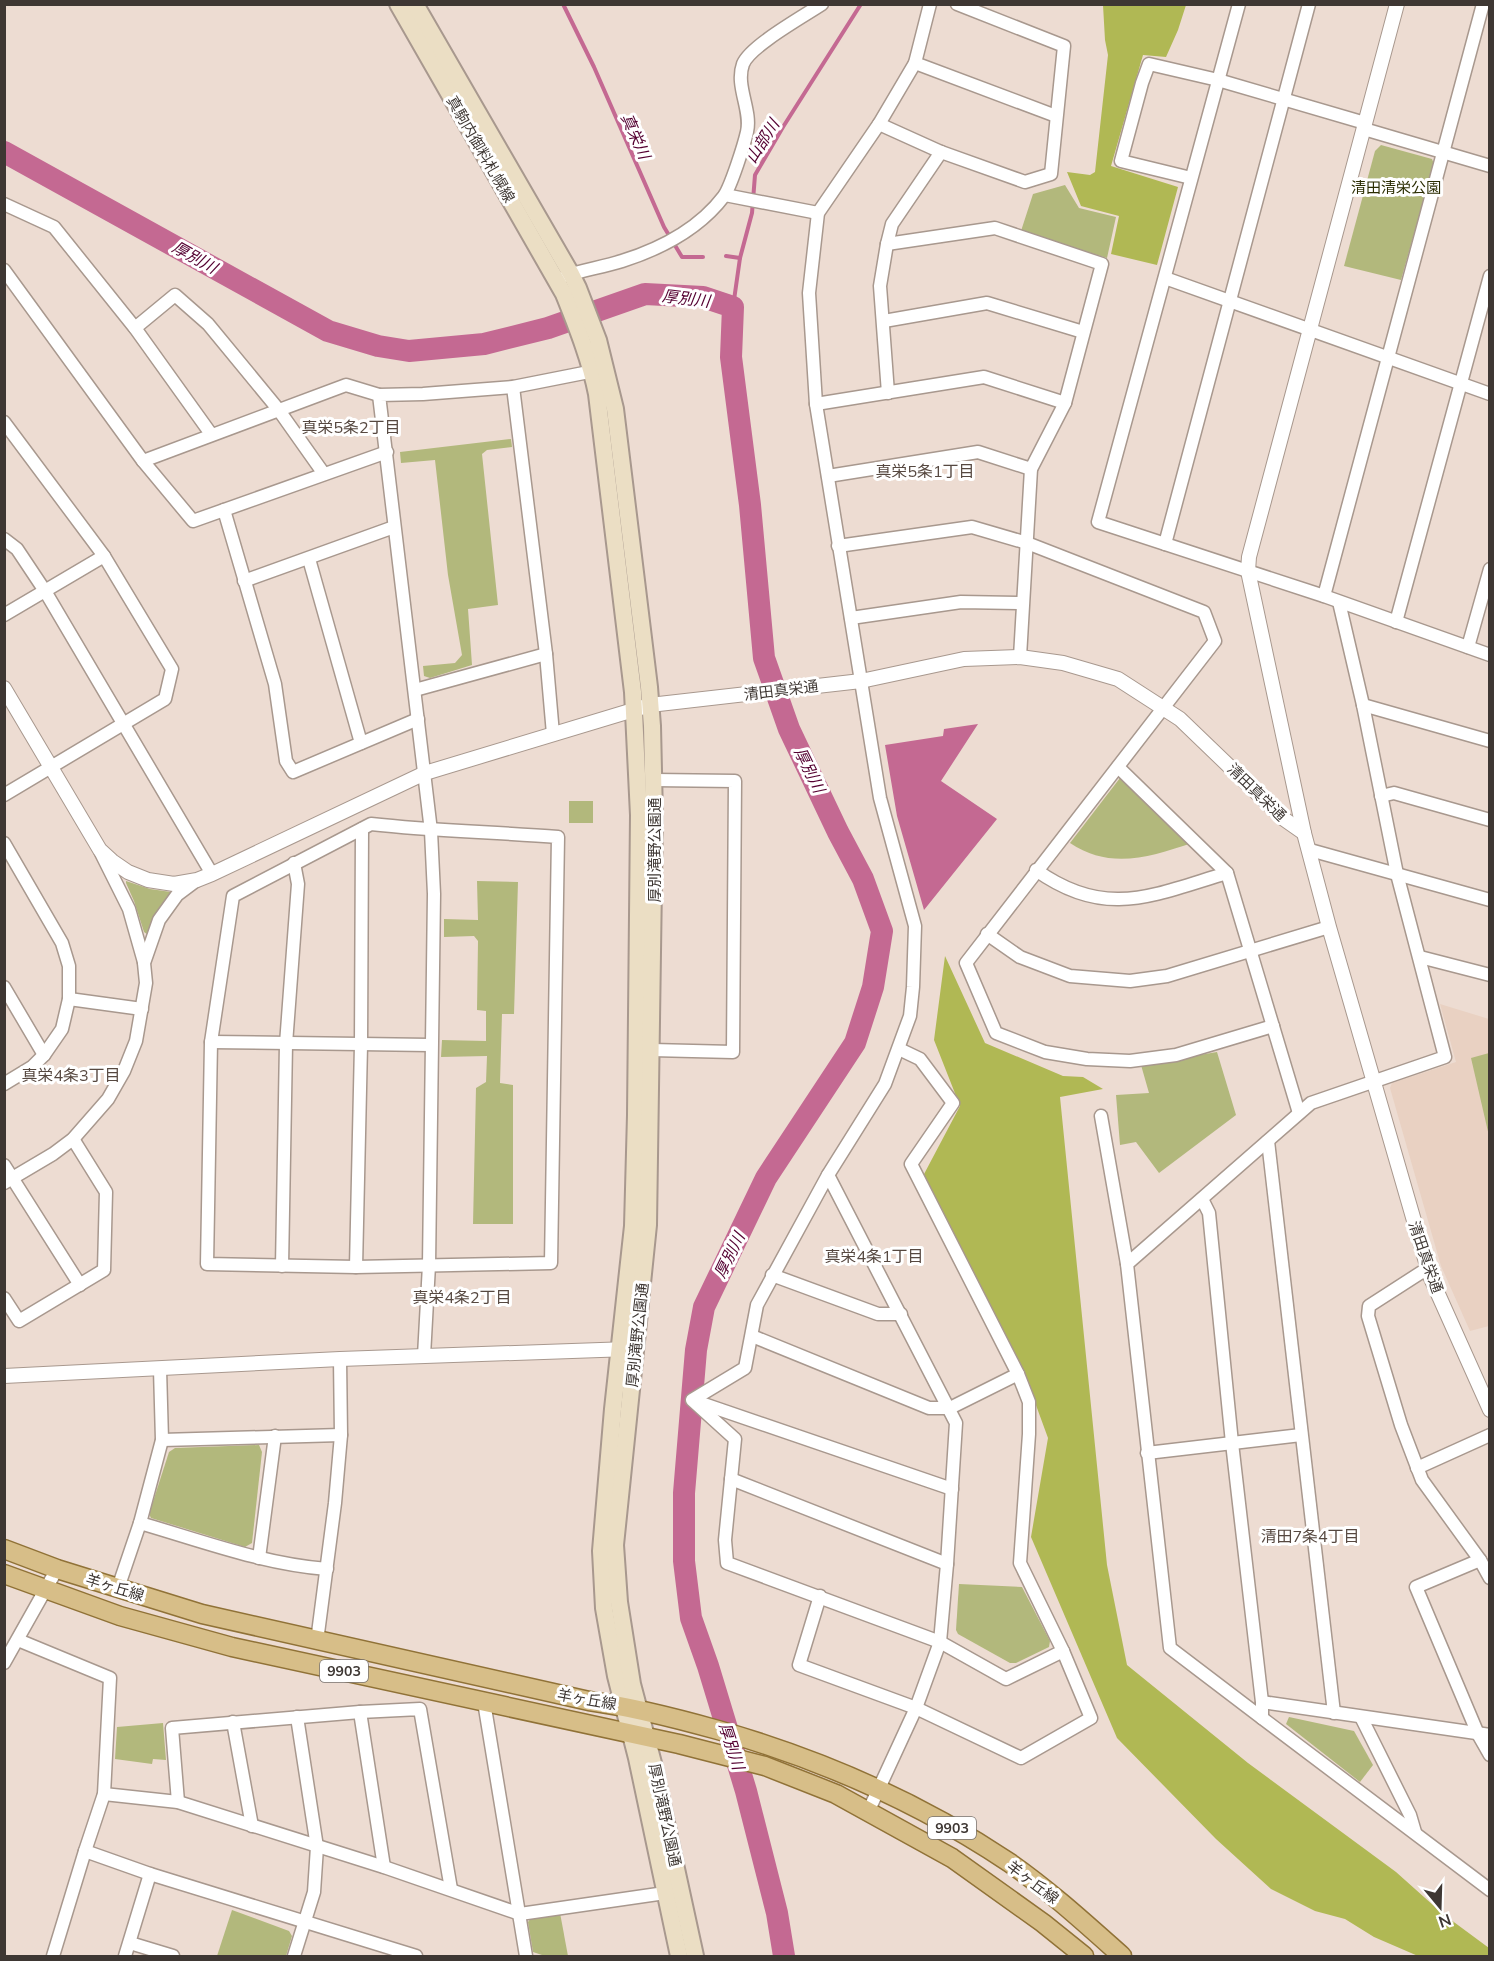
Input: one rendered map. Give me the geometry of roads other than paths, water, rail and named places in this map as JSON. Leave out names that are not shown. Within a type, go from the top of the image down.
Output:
[{"type":"main road","name":"真駒内御料札幌線","points":[[412,8],[567,284],[615,409],[642,707]]},
{"type":"main road","name":"厚別滝野公園通","points":[[642,707],[654,780],[648,1225],[628,1349],[601,1551],[604,1608],[616,1677],[631,1707],[695,1956]]},
{"type":"main road","name":"厚別滝野公園通","points":[[628,1349],[636,1115],[642,707]]},
{"type":"main road","name":"羊ヶ丘線","points":[[4,1549],[57,1569],[202,1614],[589,1701],[631,1707],[758,1741],[804,1757],[878,1787],[927,1813],[1010,1864],[1084,1922],[1122,1956]]},
{"type":"main road","name":"羊ヶ丘線","points":[[4,1574],[120,1616],[232,1647],[690,1746],[765,1767],[836,1794],[952,1858],[1035,1917],[1084,1956]]},
{"type":"main road","name":"厚別滝野公園通","points":[[638,1735],[665,1893],[679,1956]]},
{"type":"street","points":[[567,284],[657,248],[685,233],[729,196],[747,130],[741,78],[743,64],[752,51],[822,4]]},
{"type":"street","points":[[692,1400],[745,1368],[757,1305],[828,1175],[885,1084],[910,1016],[915,926],[880,798],[816,404],[809,293],[818,213],[879,124],[915,63],[930,4]]},
{"type":"street","points":[[879,124],[941,152],[1025,182],[1051,174],[1064,46],[957,4]]},
{"type":"street","points":[[1239,4],[1098,522],[1324,596],[1490,655]]},
{"type":"street","points":[[1165,544],[1309,4]]},
{"type":"street","points":[[1304,833],[1248,571],[1249,557],[1397,4]]},
{"type":"street","points":[[1324,596],[1483,4]]},
{"type":"street","points":[[915,63],[1056,116]]},
{"type":"street","points":[[1191,178],[1121,161],[1149,64],[1218,80],[1283,99],[1490,166]]},
{"type":"street","points":[[888,393],[880,286],[887,244],[892,224],[941,152]]},
{"type":"street","points":[[729,196],[818,213]]},
{"type":"street","points":[[4,204],[54,227],[135,328],[211,434]]},
{"type":"street","points":[[887,244],[995,228],[1102,264],[1065,404],[1031,470],[1020,657]]},
{"type":"street","points":[[4,270],[143,460],[193,521],[387,452]]},
{"type":"street","points":[[1396,622],[1490,276]]},
{"type":"street","points":[[1165,278],[1490,394]]},
{"type":"street","points":[[135,328],[175,295],[208,324],[278,409],[324,474]]},
{"type":"street","points":[[884,321],[987,303],[1083,332]]},
{"type":"street","points":[[143,460],[346,385],[379,395],[423,394],[513,387],[599,370]]},
{"type":"street","points":[[816,404],[984,377],[1065,404]]},
{"type":"street","points":[[513,387],[546,654],[553,734]]},
{"type":"street","points":[[379,395],[425,773],[434,894],[430,1045],[429,1265],[424,1356]]},
{"type":"street","points":[[4,422],[104,556],[172,669],[165,699],[4,795]]},
{"type":"street","points":[[828,476],[978,452],[1031,470]]},
{"type":"street","points":[[224,510],[275,684],[286,761],[293,772],[418,719]]},
{"type":"street","points":[[838,546],[972,526],[1027,543],[1204,612],[1215,641],[966,963],[996,1033],[1045,1052],[1087,1059],[1141,1059],[1176,1055],[1273,1026]]},
{"type":"street","points":[[244,581],[394,527]]},
{"type":"street","points":[[4,539],[17,549],[45,591],[212,874]]},
{"type":"street","points":[[4,615],[104,556]]},
{"type":"street","points":[[309,559],[361,743]]},
{"type":"street","points":[[1468,647],[1490,569]]},
{"type":"street","points":[[851,618],[961,602],[1022,603]]},
{"type":"street","points":[[1127,1264],[1311,1103],[1445,1057],[1397,874],[1363,705],[1339,602]]},
{"type":"street","points":[[415,690],[546,654]]},
{"type":"street","name":"清田真栄通","points":[[100,850],[128,872],[148,880],[174,884],[196,880],[425,773],[642,707],[861,681],[964,659],[1020,657],[1063,663],[1118,679],[1164,707],[1203,740],[1284,819],[1304,833],[1428,1268],[1490,1410]]},
{"type":"street","points":[[4,688],[118,883],[129,909],[144,963],[146,983],[136,1041],[124,1071],[108,1099],[73,1139],[8,1181]]},
{"type":"street","points":[[1363,705],[1490,741]]},
{"type":"street","points":[[1118,767],[1227,873],[1299,1113]]},
{"type":"street","points":[[652,1050],[732,1052],[735,781],[654,780]]},
{"type":"street","points":[[1381,796],[1394,793],[1490,820]]},
{"type":"street","points":[[371,824],[431,831],[481,831],[558,837],[551,1263],[356,1267],[207,1264],[211,1042],[233,896],[362,829],[371,824]]},
{"type":"street","points":[[356,1267],[361,1045],[362,829]]},
{"type":"street","points":[[4,843],[62,943],[69,966],[69,999],[62,1029],[44,1055],[32,1067],[4,1084]]},
{"type":"street","points":[[1310,850],[1490,900]]},
{"type":"street","points":[[282,1266],[286,1044],[298,884],[294,863]]},
{"type":"street","points":[[1036,870],[1070,891],[1108,900],[1142,898],[1227,873]]},
{"type":"street","points":[[144,963],[159,920],[177,895],[196,880]]},
{"type":"street","points":[[987,934],[1020,957],[1070,976],[1130,981],[1167,975],[1329,927]]},
{"type":"street","points":[[1420,957],[1490,975]]},
{"type":"street","points":[[4,987],[44,1055]]},
{"type":"street","points":[[69,999],[142,1009]]},
{"type":"street","points":[[211,1042],[430,1045]]},
{"type":"street","points":[[820,1596],[799,1665],[916,1708],[1021,1758],[1091,1718],[1063,1651],[1020,1563],[1029,1402],[911,1164],[953,1103],[920,1059],[899,1049]]},
{"type":"street","points":[[1101,1116],[1127,1264],[1170,1648],[1490,1890]]},
{"type":"street","points":[[4,1298],[19,1321],[104,1270],[106,1192],[73,1139]]},
{"type":"street","points":[[1268,1141],[1334,1713]]},
{"type":"street","points":[[4,1165],[8,1181],[80,1285]]},
{"type":"street","points":[[828,1175],[956,1423],[940,1642],[916,1708],[868,1812]]},
{"type":"street","points":[[1202,1199],[1209,1213],[1262,1718]]},
{"type":"street","points":[[1428,1268],[1369,1306],[1368,1316],[1401,1425],[1422,1480],[1480,1560],[1490,1578]]},
{"type":"street","points":[[772,1275],[878,1314],[901,1314]]},
{"type":"street","points":[[752,1336],[929,1408],[950,1408],[1017,1374]]},
{"type":"street","points":[[4,1376],[340,1359],[628,1349]]},
{"type":"street","points":[[317,1641],[341,1435],[340,1359]]},
{"type":"street","points":[[118,1588],[140,1523],[162,1440],[160,1369]]},
{"type":"street","points":[[692,1400],[735,1439],[725,1540],[727,1563],[940,1642],[1006,1679],[1063,1651]]},
{"type":"street","points":[[692,1400],[952,1489]]},
{"type":"street","points":[[162,1440],[341,1435]]},
{"type":"street","points":[[1147,1453],[1301,1435]]},
{"type":"street","points":[[1417,1468],[1490,1435]]},
{"type":"street","points":[[259,1558],[275,1436]]},
{"type":"street","points":[[731,1479],[947,1564]]},
{"type":"street","points":[[140,1523],[259,1558],[298,1567],[327,1569]]},
{"type":"street","points":[[1480,1560],[1416,1587],[1484,1734],[1490,1755]]},
{"type":"street","points":[[4,1663],[57,1569]]},
{"type":"street","points":[[18,1640],[110,1678],[104,1794],[53,1956]]},
{"type":"street","points":[[484,1702],[526,1956]]},
{"type":"street","points":[[1262,1702],[1484,1734]]},
{"type":"street","points":[[178,1802],[172,1728],[420,1709],[451,1889]]},
{"type":"street","points":[[360,1712],[384,1867]]},
{"type":"street","points":[[294,1956],[314,1892],[317,1847],[297,1717]]},
{"type":"street","points":[[1361,1717],[1410,1815],[1415,1832]]},
{"type":"street","points":[[234,1722],[252,1826]]},
{"type":"street","points":[[104,1794],[178,1802],[384,1867],[520,1914],[665,1893]]},
{"type":"street","points":[[85,1851],[150,1874],[416,1956]]},
{"type":"street","points":[[125,1956],[150,1874]]},
{"type":"street","points":[[129,1942],[173,1956]]},
{"type":"waterway","name":"真栄川","points":[[563,4],[594,67],[664,227],[682,257],[703,257]]},
{"type":"waterway","name":"山部川","points":[[733,307],[740,258],[752,213],[755,175],[861,4]]},
{"type":"waterway","name":"厚別川","points":[[4,152],[328,331],[378,346],[409,351],[484,344],[548,328],[645,294],[703,297],[733,307],[731,357],[750,505],[764,658],[789,729],[863,879],[882,931],[873,987],[855,1043],[766,1178],[704,1307],[696,1350],[684,1493],[684,1561],[691,1618],[746,1791],[777,1913],[784,1956]]},
{"type":"waterway","name":"真栄川","points":[[726,256],[740,258]]},
{"type":"district","name":"真栄5条2丁目","points":[[351,427]]},
{"type":"district","name":"真栄5条1丁目","points":[[925,471]]},
{"type":"district","name":"真栄4条3丁目","points":[[71,1075]]},
{"type":"district","name":"真栄4条1丁目","points":[[874,1256]]},
{"type":"district","name":"真栄4条2丁目","points":[[462,1297]]},
{"type":"district","name":"清田7条4丁目","points":[[1310,1536]]},
{"type":"park label","name":"清田清栄公園","points":[[1396,187]]}]
